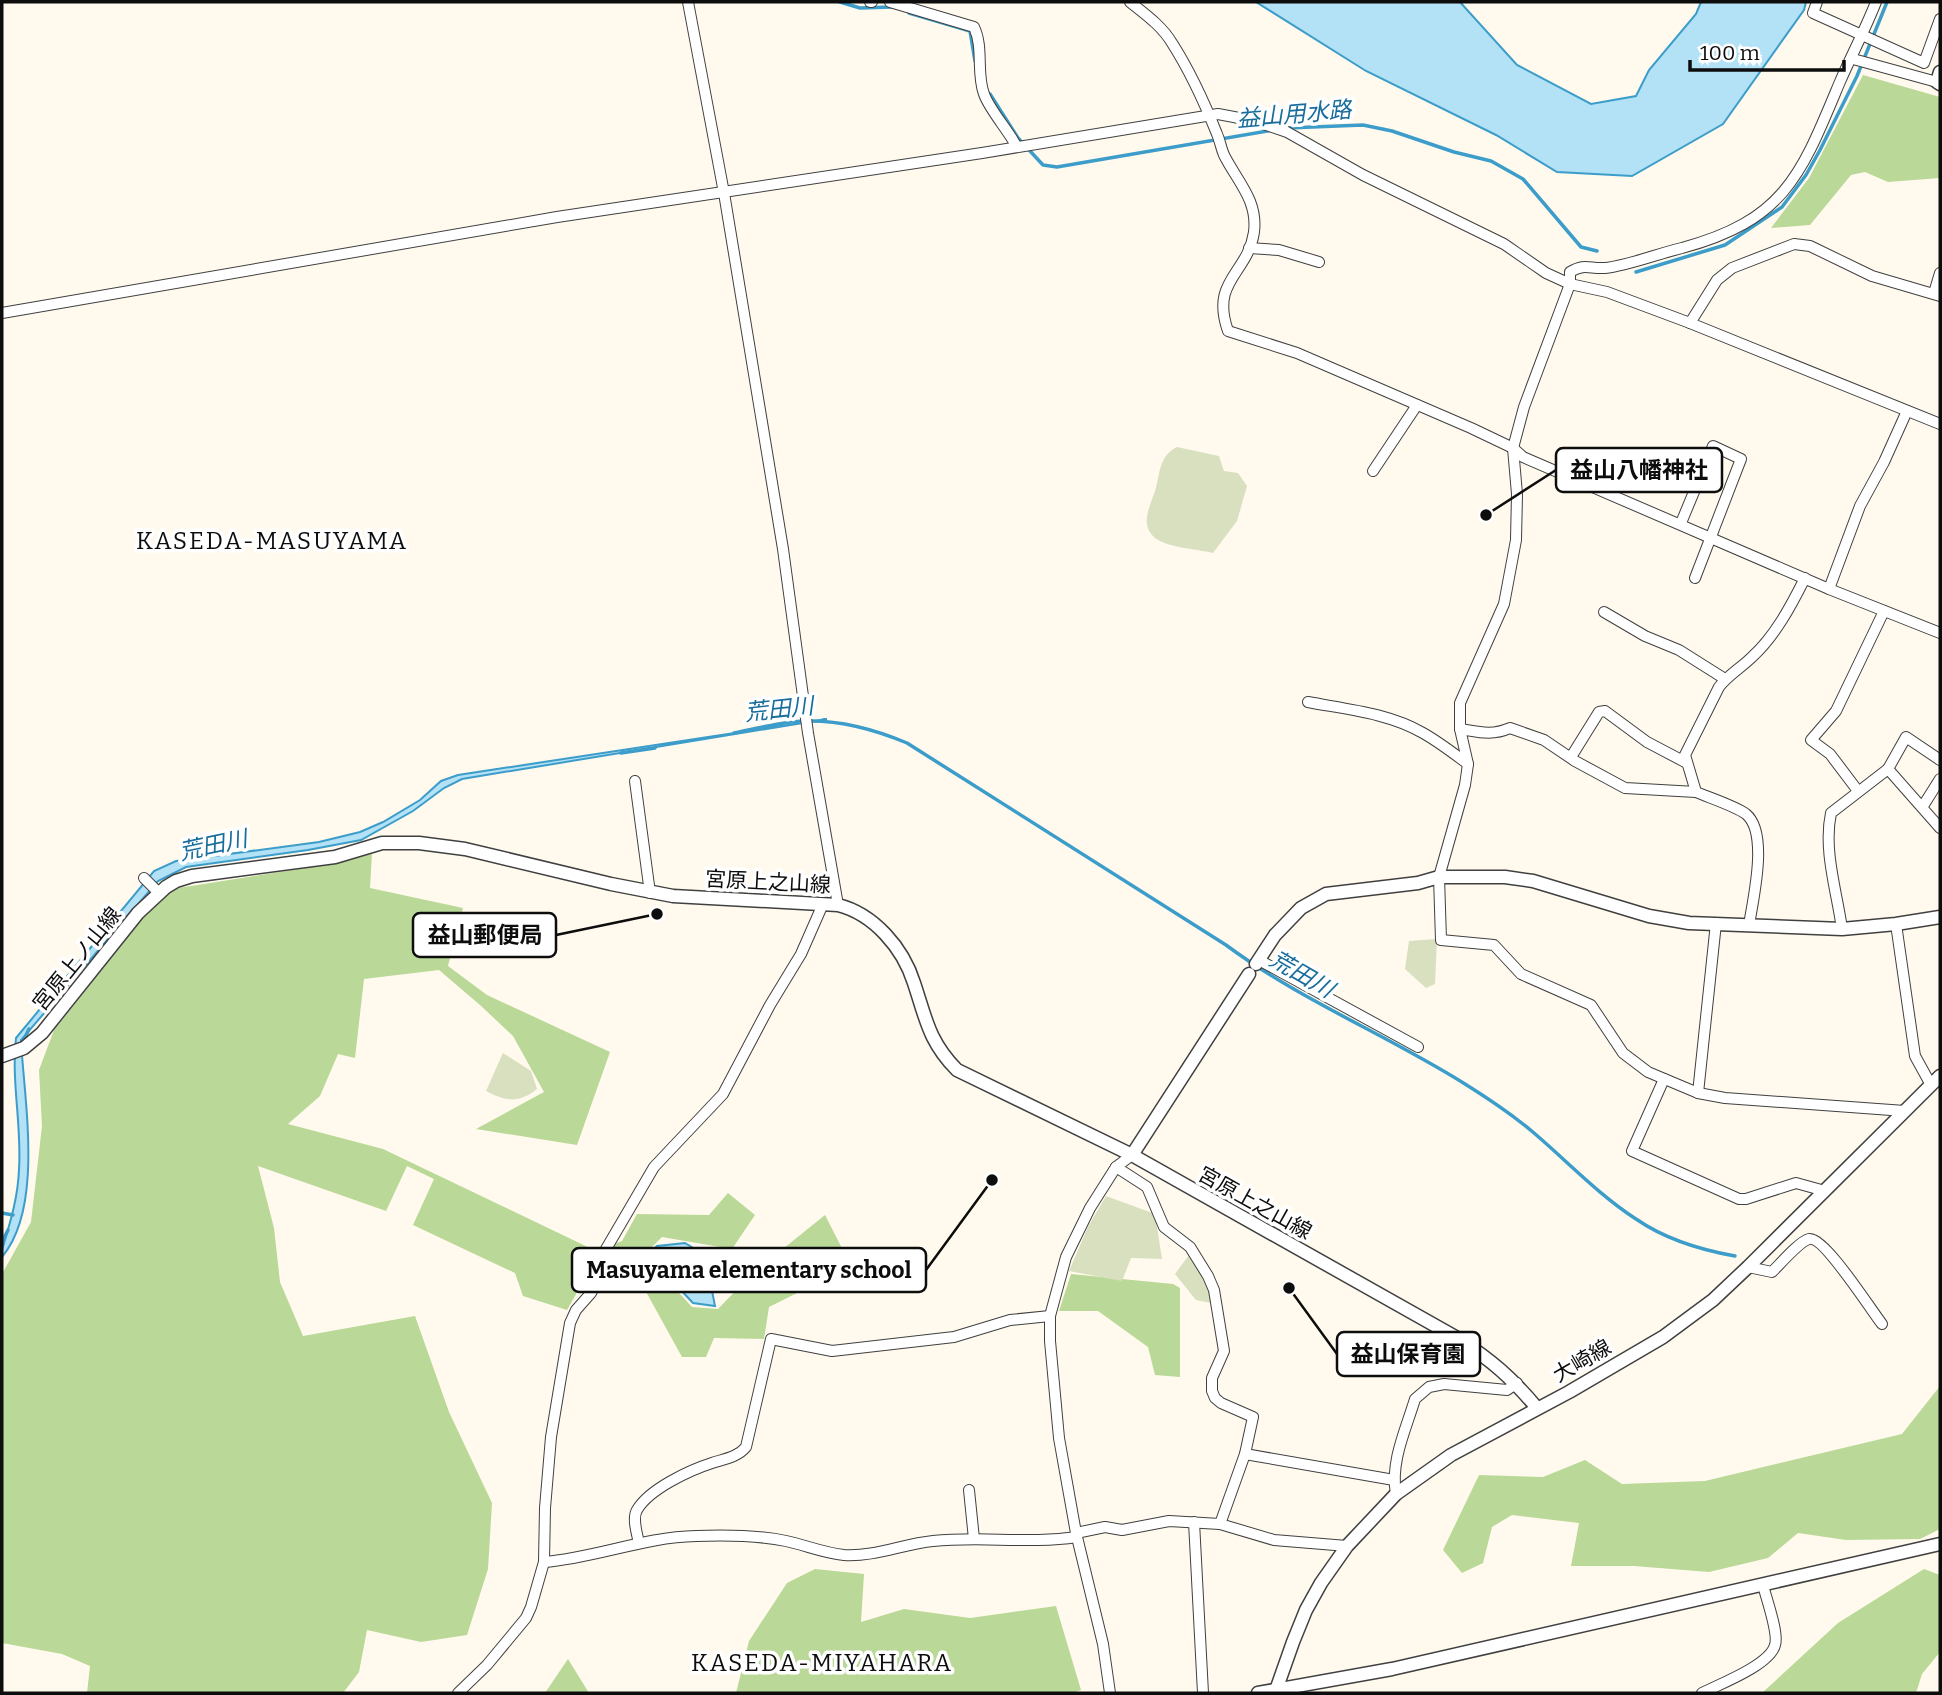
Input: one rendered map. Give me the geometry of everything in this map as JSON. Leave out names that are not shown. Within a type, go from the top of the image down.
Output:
[{"type":"street","points":[[688,2],[724,193],[783,549],[808,733],[838,905]]},
{"type":"street","points":[[890,2],[974,27],[979,41],[984,97],[1008,129],[1017,147]]},
{"type":"street","points":[[1130,2],[1162,29],[1173,43],[1209,116],[1223,154],[1247,191],[1253,206],[1254,234],[1224,291],[1222,306],[1228,331],[1297,353],[1513,448],[1523,457],[1940,634]]},
{"type":"street","points":[[1817,2],[1813,13],[1924,63],[1940,19]]},
{"type":"street","points":[[1876,2],[1870,38],[1861,60],[1841,80],[1817,139],[1790,186],[1767,210],[1743,225],[1706,241],[1605,268],[1580,266],[1570,272],[1570,284],[1524,407],[1513,448],[1516,517],[1511,573],[1504,604],[1460,703],[1460,729],[1468,764],[1465,785],[1439,877],[1441,940],[1494,945],[1521,974],[1591,1005],[1623,1053],[1648,1072],[1698,1093],[1725,1098],[1905,1111]]},
{"type":"street","points":[[1861,60],[1939,80]]},
{"type":"street","points":[[2,313],[557,217],[1218,114],[1287,132],[1363,175],[1504,244],[1546,273],[1570,284],[1606,292],[1690,323],[1940,424]]},
{"type":"street","points":[[1690,323],[1717,280],[1732,268],[1794,244],[1810,246],[1872,276],[1937,295],[1940,273]]},
{"type":"street","points":[[1249,248],[1279,250],[1319,262]]},
{"type":"street","points":[[1373,471],[1417,405]]},
{"type":"street","points":[[1829,589],[1860,506],[1907,411]]},
{"type":"street","points":[[1681,523],[1713,446],[1741,458],[1695,578]]},
{"type":"street","points":[[1696,792],[1685,762],[1685,751],[1725,679],[1753,657],[1770,636],[1805,578]]},
{"type":"street","points":[[1858,791],[1830,754],[1811,740],[1836,711],[1884,611]]},
{"type":"street","points":[[1604,612],[1645,636],[1679,650],[1725,679]]},
{"type":"street","points":[[1308,702],[1406,724],[1423,732],[1468,764]]},
{"type":"street","points":[[1571,757],[1599,712],[1605,711],[1647,742],[1685,762]]},
{"type":"street","points":[[1460,729],[1489,734],[1510,728],[1544,740],[1625,788],[1696,792],[1746,814],[1756,831],[1759,845],[1749,925]]},
{"type":"street","points":[[1842,929],[1831,868],[1831,813],[1888,769],[1906,737],[1940,760]]},
{"type":"street","points":[[1888,769],[1940,828]]},
{"type":"street","points":[[1923,806],[1940,779]]},
{"type":"street","points":[[635,781],[650,893]]},
{"type":"street","name":"宮原上之山線","points":[[159,893],[176,881],[192,876],[328,858],[397,841],[466,849],[650,893],[719,900],[838,905],[862,913],[889,939],[914,981],[933,1041],[957,1070],[1132,1155],[1459,1339],[1489,1358],[1517,1383],[1537,1408]]},
{"type":"street","points":[[1110,1693],[1103,1644],[1076,1535],[1059,1438],[1050,1316],[1066,1257],[1090,1208],[1116,1167],[1132,1155],[1275,935],[1301,908],[1326,894],[1418,883],[1439,877],[1504,877],[1533,881],[1649,916],[1689,923],[1842,929],[1940,917]]},
{"type":"street","points":[[144,878],[159,893]]},
{"type":"street","name":"宮原上ノ山線","points":[[2,1056],[24,1048],[42,1033],[138,913],[159,893]]},
{"type":"street","points":[[458,1693],[487,1665],[526,1618],[531,1607],[544,1562],[551,1437],[569,1323],[600,1278],[606,1249],[654,1167],[723,1094],[801,954],[823,904]]},
{"type":"street","points":[[1698,1093],[1716,923]]},
{"type":"street","points":[[1896,924],[1915,1056],[1935,1081]]},
{"type":"street","points":[[1255,966],[1418,1047]]},
{"type":"street","points":[[1664,1079],[1632,1151],[1739,1199],[1796,1183],[1825,1191]]},
{"type":"street","name":"大崎線","points":[[1276,1692],[1306,1610],[1347,1546],[1396,1494],[1451,1455],[1663,1337],[1713,1300],[1935,1081]]},
{"type":"street","points":[[1116,1167],[1147,1187],[1164,1227],[1190,1247],[1208,1276],[1214,1290],[1224,1351],[1210,1385],[1214,1398],[1253,1417],[1245,1454],[1220,1524]]},
{"type":"street","points":[[1748,1267],[1772,1272],[1803,1242],[1815,1239],[1828,1251],[1882,1324]]},
{"type":"street","points":[[639,1543],[636,1510],[655,1491],[701,1466],[737,1455],[746,1447],[771,1339],[832,1350],[954,1336],[1010,1320],[1050,1316]]},
{"type":"street","points":[[1396,1494],[1394,1480],[1397,1460],[1415,1399],[1421,1393],[1429,1387],[1444,1384],[1507,1390],[1517,1383]]},
{"type":"street","points":[[1245,1454],[1394,1480]]},
{"type":"street","points":[[969,1490],[974,1539]]},
{"type":"street","points":[[544,1562],[569,1560],[669,1537],[734,1536],[785,1541],[850,1555],[932,1541],[1032,1541],[1076,1535],[1105,1527],[1122,1530],[1169,1521],[1220,1524],[1275,1540],[1347,1546]]},
{"type":"street","points":[[1194,1522],[1203,1693]]},
{"type":"street","points":[[1258,1693],[1276,1692],[1392,1669],[1940,1544]]},
{"type":"street","points":[[1702,1693],[1763,1661],[1775,1645],[1763,1585]]},
{"type":"green space","points":[[1863,75],[1940,97],[1940,178],[1888,182],[1865,172],[1851,175],[1810,225],[1771,228],[1809,178]]},
{"type":"green space","points":[[1177,447],[1219,456],[1224,471],[1238,473],[1247,486],[1237,521],[1213,553],[1165,543],[1153,536],[1149,530],[1147,516],[1162,464],[1171,450]]},
{"type":"green space","points":[[372,854],[370,888],[463,908],[448,966],[487,995],[610,1052],[577,1145],[476,1129],[544,1092],[513,1036],[439,970],[364,979],[355,1058],[338,1054],[320,1096],[288,1124],[383,1149],[596,1251],[622,1241],[637,1214],[709,1215],[728,1193],[755,1215],[732,1249],[662,1237],[644,1255],[692,1307],[718,1309],[753,1273],[825,1215],[851,1266],[769,1307],[764,1339],[714,1338],[706,1357],[682,1357],[634,1270],[591,1268],[567,1310],[523,1296],[515,1273],[413,1225],[434,1179],[407,1166],[386,1211],[258,1166],[274,1228],[280,1282],[303,1336],[415,1316],[449,1412],[492,1503],[488,1569],[467,1635],[421,1642],[367,1630],[359,1672],[343,1693],[87,1693],[90,1666],[62,1654],[2,1643],[2,1274],[31,1222],[42,1126],[39,1070],[54,1030],[161,895],[172,889],[305,868]]},
{"type":"green space","points":[[1437,939],[1435,984],[1426,988],[1405,969],[1409,941]]},
{"type":"green space","points":[[503,1053],[531,1071],[537,1089],[518,1099],[500,1097],[486,1091]]},
{"type":"green space","points":[[1106,1196],[1155,1214],[1162,1259],[1131,1258],[1122,1281],[1069,1271],[1088,1227]]},
{"type":"green space","points":[[1189,1255],[1210,1290],[1211,1303],[1196,1300],[1175,1274]]},
{"type":"green space","points":[[1071,1274],[1173,1284],[1180,1288],[1180,1377],[1155,1375],[1148,1347],[1098,1311],[1059,1311]]},
{"type":"green space","points":[[1940,1386],[1940,1529],[1920,1539],[1846,1540],[1798,1533],[1768,1558],[1709,1572],[1634,1566],[1571,1566],[1579,1523],[1512,1515],[1492,1527],[1483,1563],[1462,1573],[1443,1550],[1479,1475],[1543,1477],[1585,1460],[1622,1484],[1705,1481],[1902,1434]]},
{"type":"green space","points":[[815,1569],[864,1574],[861,1622],[904,1609],[970,1618],[1056,1606],[1081,1690],[1072,1693],[736,1693],[749,1641],[787,1583]]},
{"type":"green space","points":[[1924,1569],[1940,1575],[1940,1652],[1922,1674],[1916,1693],[1762,1693],[1838,1623]]},
{"type":"green space","points":[[568,1659],[589,1693],[545,1693]]},
{"type":"water","points":[[1256,2],[1460,2],[1517,65],[1591,104],[1636,96],[1649,70],[1696,14],[1701,2],[1806,2],[1804,10],[1723,124],[1632,176],[1557,172],[1496,135],[1366,71]]},
{"type":"water","points":[[827,719],[462,779],[361,840],[186,867],[158,881],[21,1040],[27,1122],[27,1182],[23,1210],[15,1236],[2,1257],[19,1169],[16,1038],[154,871],[176,861],[319,842],[360,832],[420,800],[441,781],[458,775]]},
{"type":"water","points":[[685,1243],[705,1255],[715,1306],[693,1303],[648,1255],[657,1246]]},
{"type":"waterway","name":"益山用水路","points":[[840,2],[860,8],[892,7]]},
{"type":"waterway","name":"益山用水路","points":[[1636,272],[1725,245],[1782,207],[1806,175],[1820,150],[1857,76],[1887,2]]},
{"type":"waterway","name":"益山用水路","points":[[909,13],[970,31],[975,61]]},
{"type":"waterway","name":"益山用水路","points":[[990,94],[1018,138],[1043,165],[1057,167],[1273,130]]},
{"type":"waterway","name":"益山用水路","points":[[1288,128],[1363,125],[1491,161],[1523,179],[1581,247],[1597,251]]},
{"type":"waterway","name":"荒田川","points":[[734,733],[787,722],[818,721],[857,726],[907,743],[1254,965],[1483,1095],[1526,1126],[1609,1200],[1647,1226],[1684,1243],[1735,1256]]},
{"type":"waterway","name":"荒田川","points":[[621,753],[655,748]]},
{"type":"waterway","name":"荒田川","points":[[22,1044],[29,1029]]},
{"type":"waterway","points":[[2,1213],[13,1215]]},
{"type":"waterway","name":"荒田川","points":[[2,1242],[8,1230]]},
{"type":"place","name":"益山八幡神社","points":[[1486,515]]},
{"type":"place","name":"益山郵便局","points":[[657,914]]},
{"type":"place","name":"Masuyama elementary school","points":[[992,1180]]},
{"type":"place","name":"益山保育園","points":[[1289,1288]]},
{"type":"district","name":"KASEDA-MASUYAMA","points":[[272,541]]},
{"type":"district","name":"KASEDA-MIYAHARA","points":[[822,1663]]}]
